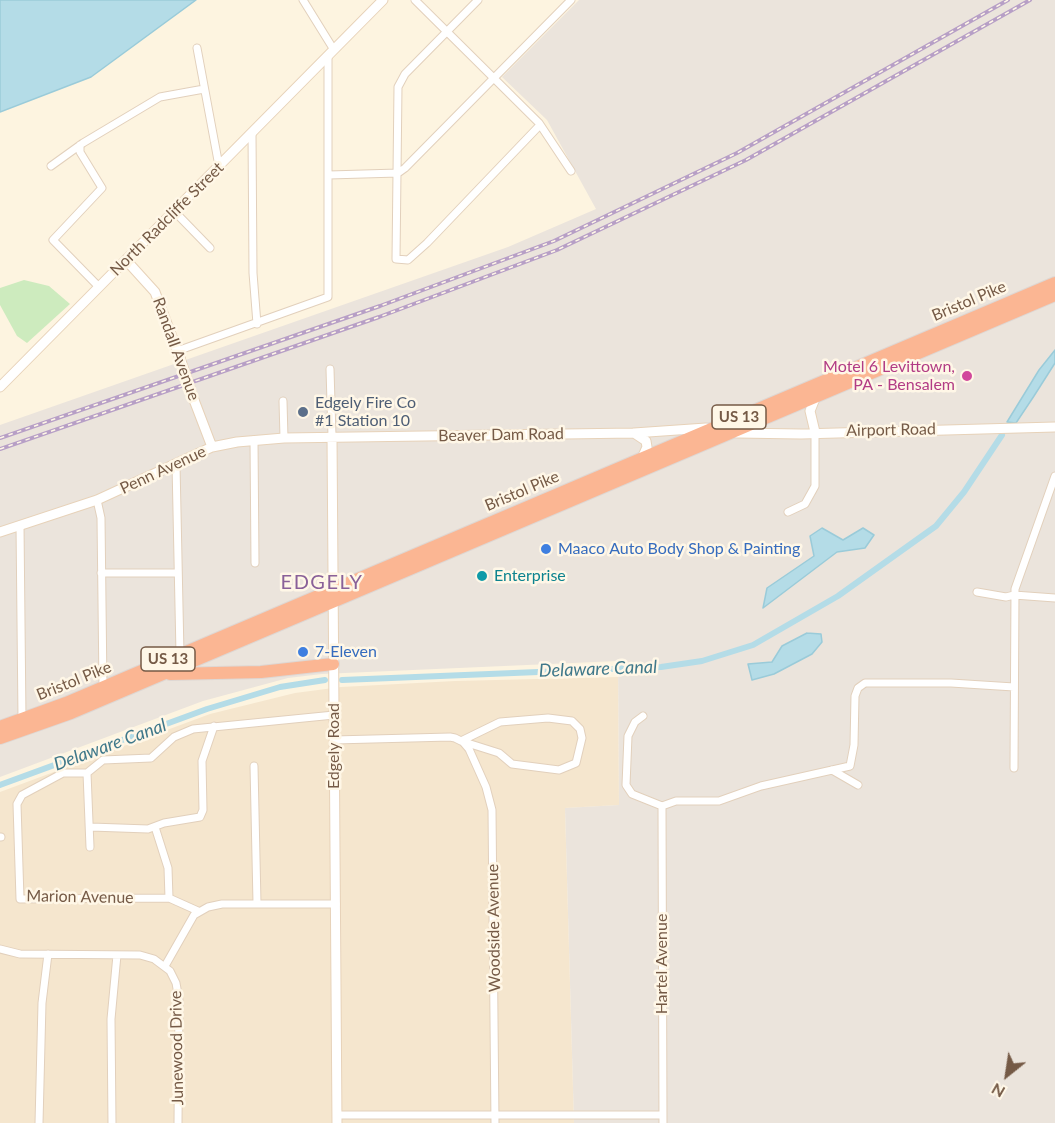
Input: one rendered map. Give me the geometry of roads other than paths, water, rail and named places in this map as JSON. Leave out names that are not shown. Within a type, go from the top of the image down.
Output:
[{"type":"highway","name":"Bristol Pike","points":[[0,738],[48,722],[159,675],[642,458],[1055,283]]},
{"type":"highway","name":"Bristol Pike","points":[[0,727],[334,595],[728,434],[1055,295]]},
{"type":"highway","points":[[159,675],[261,672],[333,664]]},
{"type":"street","points":[[178,355],[328,297],[331,53],[303,0]]},
{"type":"street","name":"North Radcliffe Street","points":[[0,387],[383,0]]},
{"type":"street","points":[[415,0],[540,126],[571,171]]},
{"type":"street","points":[[478,0],[405,74],[398,87],[398,173],[394,249],[398,260],[408,260],[427,243],[540,126]]},
{"type":"street","points":[[329,176],[398,173],[571,0]]},
{"type":"street","points":[[196,48],[219,166]]},
{"type":"street","points":[[51,166],[80,145],[160,97],[204,89]]},
{"type":"street","points":[[252,133],[253,273],[257,324]]},
{"type":"street","points":[[80,145],[80,152],[102,188],[53,240],[99,287]]},
{"type":"street","points":[[174,211],[210,248]]},
{"type":"street","name":"Randall Avenue","points":[[126,260],[155,292],[212,447]]},
{"type":"street","name":"Edgely Road","points":[[330,369],[334,595],[337,1119]]},
{"type":"street","points":[[788,512],[805,504],[815,486],[815,432],[810,411],[816,396]]},
{"type":"street","points":[[283,401],[284,438]]},
{"type":"street","name":"Beaver Dam Road","points":[[332,436],[634,433],[715,427]]},
{"type":"street","name":"Airport Road","points":[[728,434],[1055,427]]},
{"type":"street","points":[[634,433],[645,438],[647,444],[642,458]]},
{"type":"street","name":"Penn Avenue","points":[[0,532],[96,500],[212,447],[254,440],[332,436]]},
{"type":"street","points":[[254,440],[255,563]]},
{"type":"street","points":[[176,464],[180,654]]},
{"type":"street","points":[[1014,768],[1014,595],[1017,580],[1055,476]]},
{"type":"street","points":[[96,500],[101,518],[103,687]]},
{"type":"street","points":[[20,525],[22,719]]},
{"type":"street","points":[[101,573],[177,573]]},
{"type":"street","points":[[977,592],[1006,597],[1014,595],[1055,598]]},
{"type":"street","points":[[643,716],[634,722],[628,736],[626,785],[632,794],[662,806],[669,802],[728,799],[760,786],[847,768],[851,764],[857,692],[865,683],[1014,687]]},
{"type":"street","name":"Marion Avenue","points":[[198,911],[169,898],[20,899],[17,804],[20,797],[63,773],[87,773],[103,760],[151,758],[174,736],[214,726],[334,716]]},
{"type":"street","points":[[334,740],[450,737],[461,741],[499,753],[512,764],[559,770],[576,763],[582,738],[579,729],[572,721],[548,718],[500,722],[461,741]]},
{"type":"street","points":[[91,827],[143,829],[171,821],[200,818],[203,810],[202,761],[214,726]]},
{"type":"street","name":"Woodside Avenue","points":[[461,741],[474,758],[486,787],[492,810],[495,1119]]},
{"type":"street","points":[[254,766],[256,903]]},
{"type":"street","points":[[832,770],[858,785]]},
{"type":"street","points":[[87,773],[91,827],[90,847]]},
{"type":"street","name":"Hartel Avenue","points":[[662,806],[663,1119]]},
{"type":"street","points":[[155,827],[168,868],[169,898]]},
{"type":"street","points":[[0,949],[20,954],[149,957],[165,966],[198,911],[222,904],[336,904]]},
{"type":"street","points":[[39,1123],[42,1003],[48,954]]},
{"type":"street","points":[[112,1123],[111,1018],[117,955]]},
{"type":"street","name":"Junewood Drive","points":[[165,966],[174,976],[178,993],[178,1123]]},
{"type":"street","points":[[337,1119],[663,1119]]},
{"type":"water","points":[[0,0],[196,0],[91,77],[0,112]]},
{"type":"water","points":[[1055,350],[1055,363],[1016,423],[1007,422],[1039,370]]},
{"type":"water","points":[[822,528],[843,540],[863,528],[874,535],[865,548],[837,552],[763,608],[767,588],[814,556],[810,536]]},
{"type":"water","points":[[807,633],[821,634],[822,642],[812,654],[774,674],[752,680],[748,664],[772,662],[782,646]]},
{"type":"waterway","name":"Delaware Canal","points":[[342,680],[661,667],[702,661],[753,645],[838,596],[936,526],[964,492],[1002,435]]},
{"type":"waterway","name":"Delaware Canal","points":[[0,785],[207,709],[280,687],[325,680]]},
{"type":"railway","points":[[0,438],[380,306],[554,241],[737,153],[1008,0]]},
{"type":"railway","points":[[0,449],[379,317],[557,250],[746,160],[1030,0]]},
{"type":"place","name":"Motel 6 Levittown, PA - Bensalem","points":[[967,376]]},
{"type":"place","name":"Edgely Fire Co #1 Station 10","points":[[303,412]]},
{"type":"place","name":"Maaco Auto Body Shop & Painting","points":[[546,549]]},
{"type":"place","name":"Enterprise","points":[[482,576]]},
{"type":"place","name":"7-Eleven","points":[[303,652]]},
{"type":"district","name":"EDGELY","points":[[322,583]]}]
